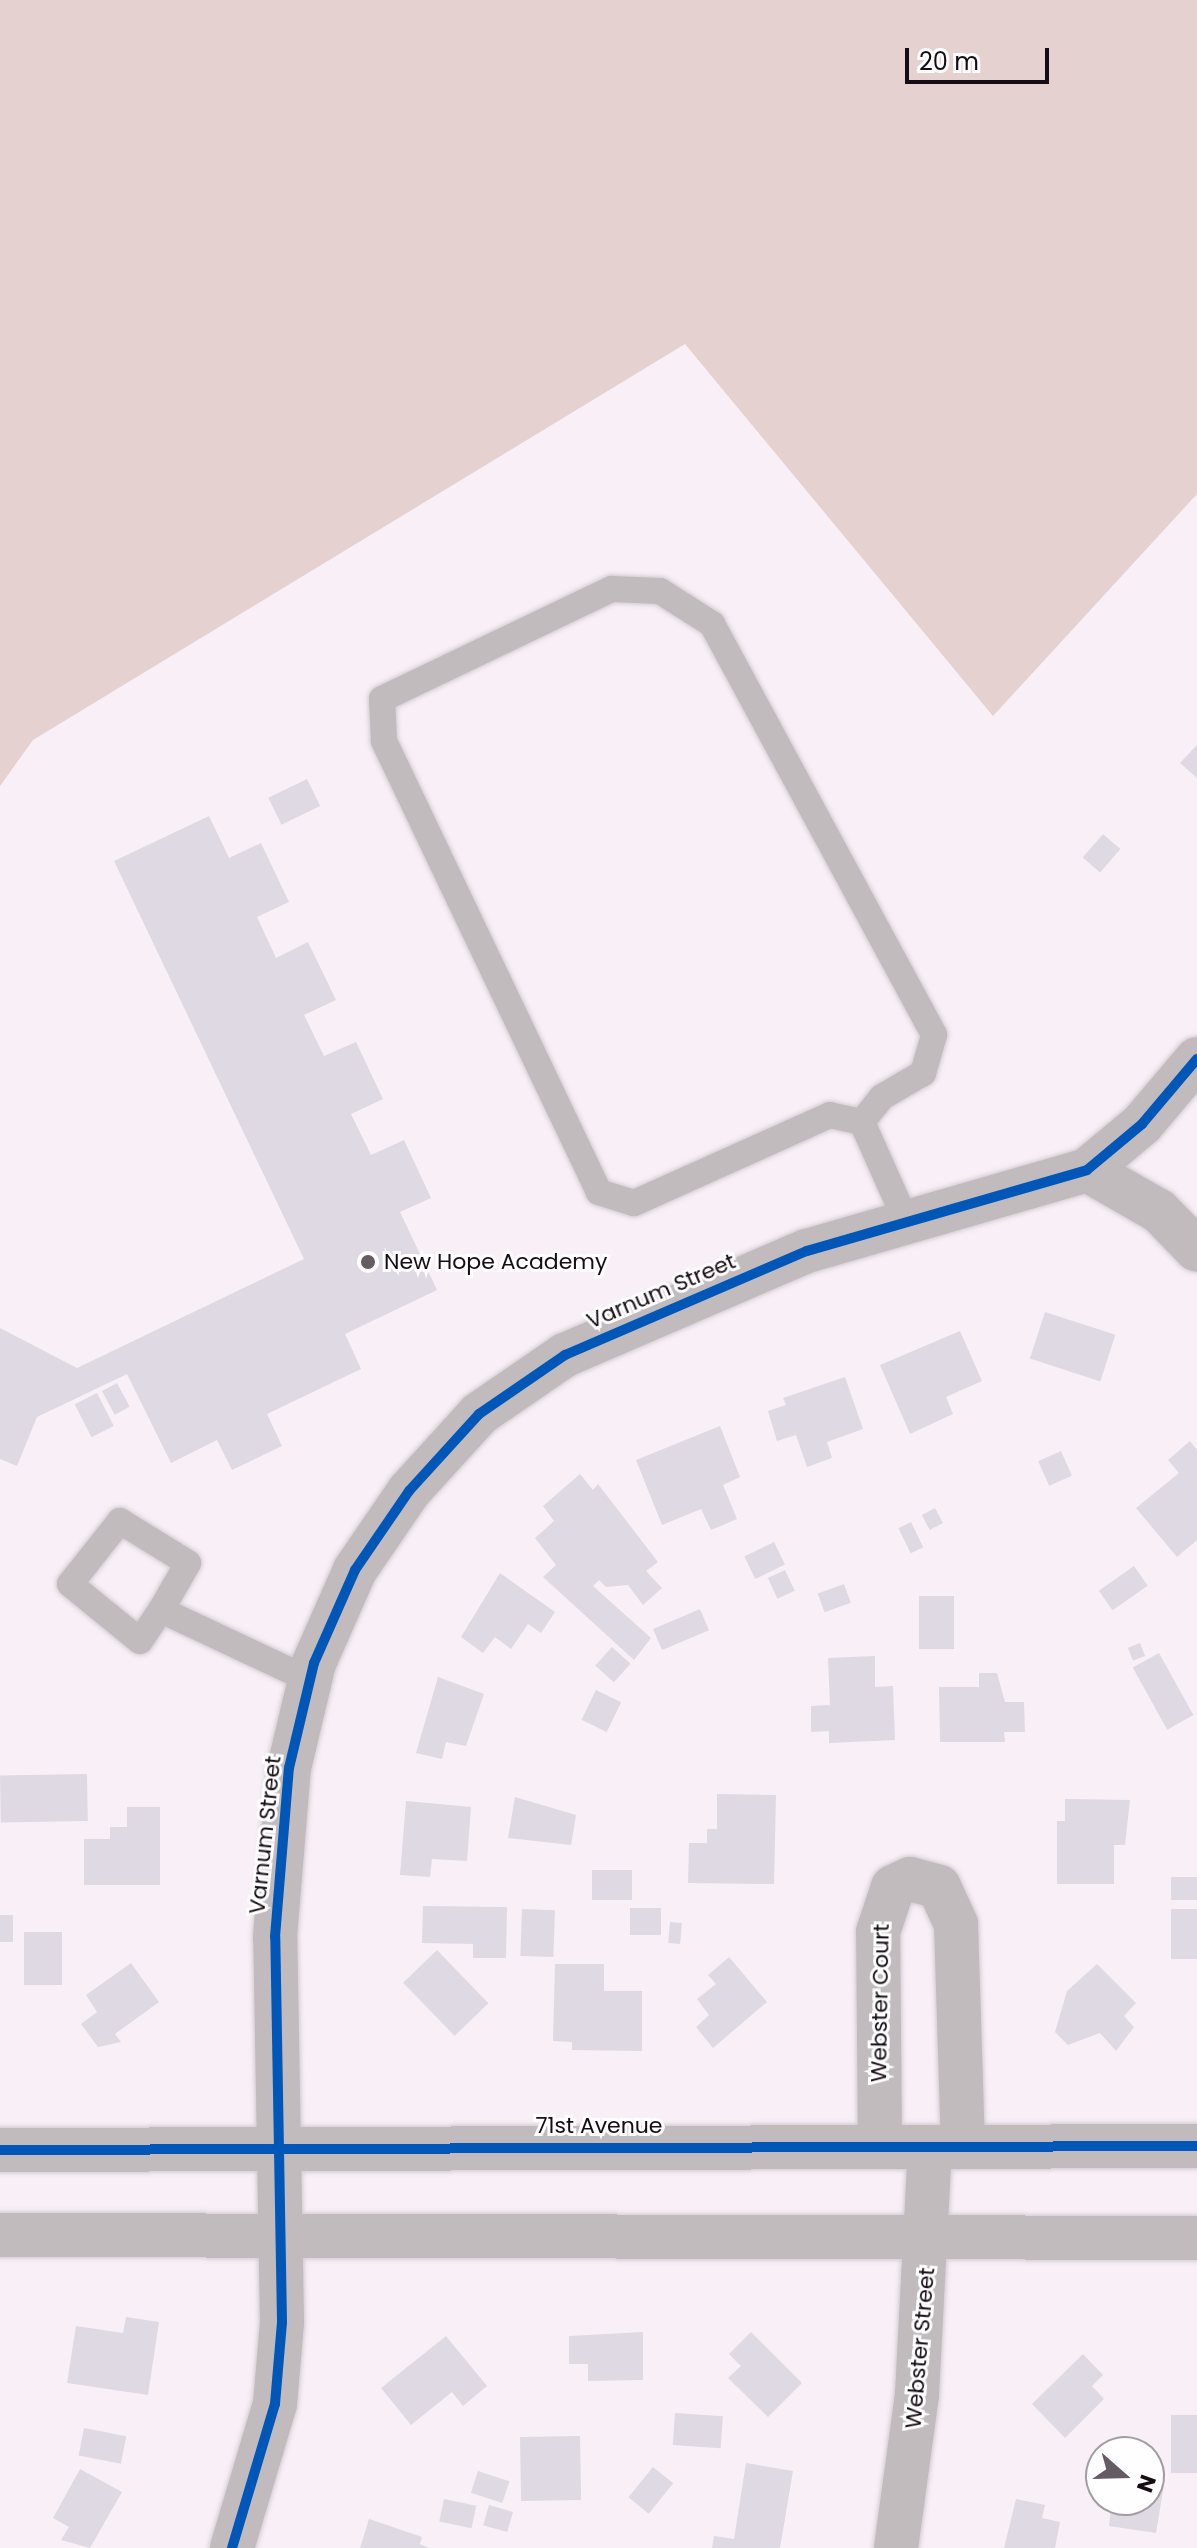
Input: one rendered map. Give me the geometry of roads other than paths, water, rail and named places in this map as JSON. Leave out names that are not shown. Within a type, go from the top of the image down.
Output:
[{"type":"street","name":"Varnum Street","points":[[232,2548],[275,2404],[280,2233],[276,2144],[275,1937],[289,1768],[310,1680],[355,1570],[409,1491],[479,1414],[565,1355],[807,1251],[1087,1170],[1142,1124],[1197,1059]]},
{"type":"street","points":[[1087,1170],[1159,1211],[1197,1250]]},
{"type":"street","name":"Webster Court","points":[[880,2147],[878,1932],[893,1887],[910,1879],[939,1887],[956,1924],[947,2146]]},
{"type":"street","name":"71st Avenue","points":[[0,2150],[276,2144],[1197,2146]]},
{"type":"street","name":"Webster Street","points":[[896,2548],[930,2240],[947,2146]]},
{"type":"street","points":[[0,2235],[280,2233],[930,2240],[1197,2238]]},
{"type":"lane","points":[[612,589],[660,591],[712,624],[934,1035],[923,1073],[882,1097],[862,1122],[830,1115],[634,1203],[599,1192],[384,741],[382,699],[612,589]]},
{"type":"lane","points":[[862,1122],[906,1221]]},
{"type":"lane","points":[[120,1521],[188,1563],[161,1610],[140,1641],[70,1584],[120,1521]]},
{"type":"lane","points":[[161,1610],[310,1680]]},
{"type":"place","name":"New Hope Academy","points":[[368,1262]]}]
